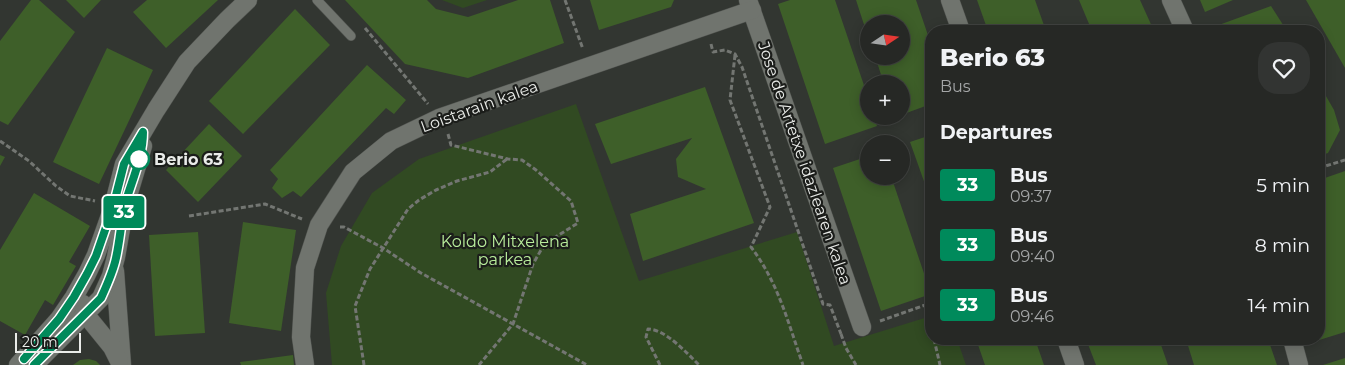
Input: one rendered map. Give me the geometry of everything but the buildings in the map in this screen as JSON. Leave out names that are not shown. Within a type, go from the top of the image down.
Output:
[{"type":"street","points":[[18,365],[59,319],[82,283],[96,256],[113,207],[124,164],[156,110],[187,62],[248,0]]},
{"type":"street","points":[[950,0],[959,25]]},
{"type":"street","points":[[1171,0],[1182,25]]},
{"type":"street","name":"Jose de Artetxe idazlearen kalea","points":[[750,5],[862,327]]},
{"type":"street","name":"Loistarain kalea","points":[[305,365],[301,337],[305,268],[319,225],[353,172],[391,141],[439,118],[750,5]]},
{"type":"street","points":[[34,365],[101,298],[115,264],[125,206],[143,150],[143,132]]},
{"type":"street","points":[[115,264],[121,365]]},
{"type":"street","points":[[82,283],[86,315],[112,347],[121,365]]},
{"type":"street","points":[[1068,345],[1075,365]]},
{"type":"street","points":[[1294,345],[1300,365]]},
{"type":"lane","points":[[317,0],[351,36]]},
{"type":"path","points":[[565,0],[586,55]]},
{"type":"path","points":[[369,33],[432,108]]},
{"type":"path","points":[[710,37],[713,52],[725,50],[735,54],[745,76],[823,304],[830,305],[841,334]]},
{"type":"path","points":[[735,54],[730,100],[770,207],[750,248],[769,275],[784,306],[803,365]]},
{"type":"path","points":[[445,127],[452,145],[508,159],[522,160],[571,201],[578,223],[554,238],[541,250],[533,264],[514,324],[478,365]]},
{"type":"path","points":[[0,141],[29,161],[70,196],[101,203]]},
{"type":"path","points":[[364,365],[355,306],[370,269],[408,209],[436,190],[456,181],[490,172],[508,159]]},
{"type":"path","points":[[1325,166],[1345,160]]},
{"type":"path","points":[[189,216],[265,204],[309,222]]},
{"type":"path","points":[[340,227],[344,227],[382,248],[421,273],[587,365]]},
{"type":"path","points":[[883,320],[925,305]]},
{"type":"path","points":[[660,365],[646,337],[648,328],[655,329],[671,339],[699,365]]},
{"type":"path","points":[[935,345],[940,365]]},
{"type":"green space","points":[[442,0],[487,0],[463,8]]},
{"type":"green space","name":"Koldo Mitxelena parkea","points":[[576,104],[639,281],[797,232],[834,346],[925,318],[925,345],[959,345],[966,365],[332,365],[326,293],[341,246],[372,193],[419,159]]},
{"type":"bus line","name":"33","points":[[24,359],[59,319],[87,274],[96,256],[113,207],[124,164],[143,132],[143,150],[134,173],[125,206],[116,257],[111,276],[101,298],[34,365]]},
{"type":"place","name":"Berio 63","points":[[139,159]]}]
